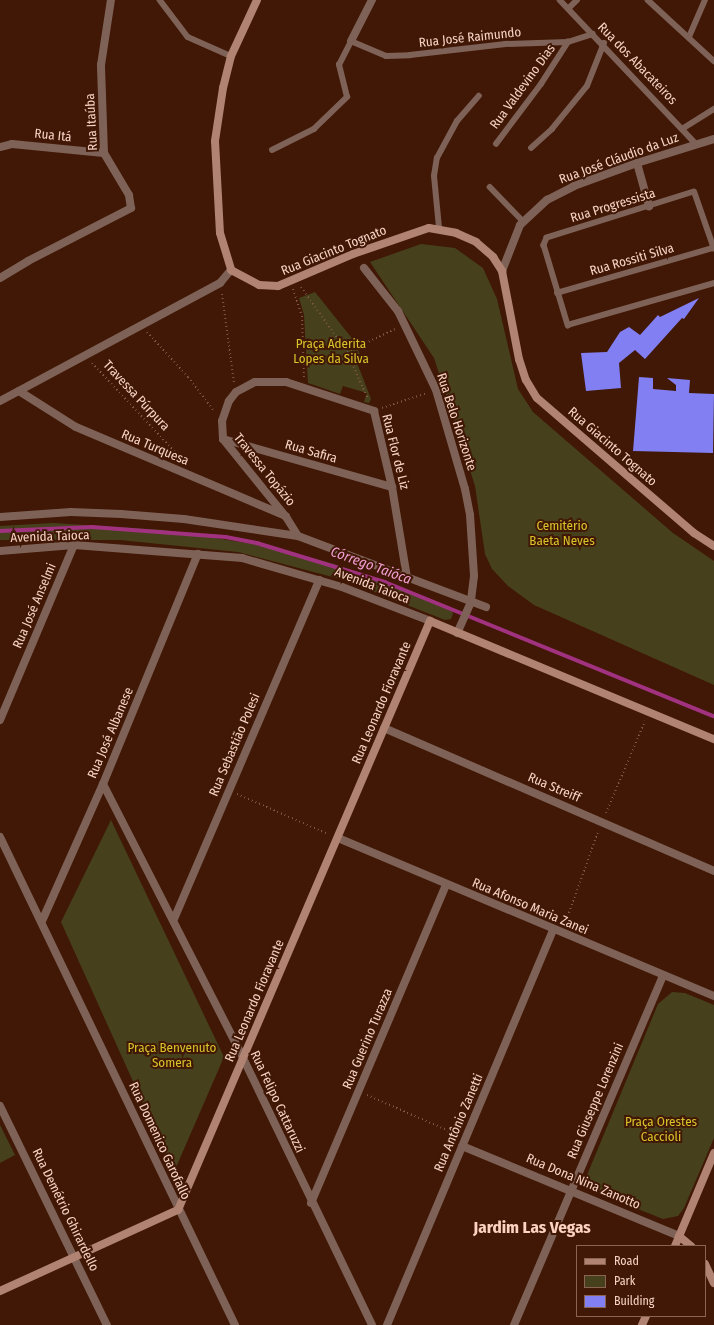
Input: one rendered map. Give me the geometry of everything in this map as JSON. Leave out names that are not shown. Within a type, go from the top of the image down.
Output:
[{"type":"street","name":"Rua Itaúba","points":[[0,278],[28,261],[131,208],[129,195],[104,153],[101,65],[111,0]]},
{"type":"street","points":[[0,401],[220,283],[231,270],[220,233],[215,141],[223,88],[231,56],[257,0]]},
{"type":"street","points":[[351,41],[372,0]]},
{"type":"street","name":"Rua José Cláudio da Luz","points":[[502,271],[523,221],[546,200],[574,186],[637,163],[696,144],[714,140]]},
{"type":"street","name":"Rua Itá","points":[[0,148],[12,144],[104,153]]},
{"type":"street","points":[[637,163],[649,206]]},
{"type":"street","name":"Rua Giacinto Tognato","points":[[231,270],[259,285],[293,282],[353,254],[428,228],[438,228],[476,242],[493,257],[502,271],[518,359],[526,380],[537,398],[690,530],[714,546]]},
{"type":"street","name":"Rua Belo Horizonte","points":[[364,268],[405,324],[436,390],[470,515],[474,576],[471,602],[457,633]]},
{"type":"street","name":"Rua Flor de Liz","points":[[236,392],[255,382],[269,380],[304,387],[374,411],[392,487],[407,578]]},
{"type":"street","name":"Rua Turquesa","points":[[19,391],[76,427],[286,517]]},
{"type":"street","points":[[222,421],[236,392]]},
{"type":"street","name":"Travessa Topázio","points":[[222,421],[223,439],[286,517],[298,536]]},
{"type":"street","name":"Rua Safira","points":[[223,439],[392,487]]},
{"type":"street","points":[[0,517],[71,512],[184,518],[298,536],[486,608]]},
{"type":"street","name":"Avenida Taioca","points":[[0,551],[74,546],[242,558],[319,580],[430,621],[714,739]]},
{"type":"street","name":"Rua José Anselmi","points":[[0,720],[74,546]]},
{"type":"street","name":"Rua José Albanese","points":[[42,921],[103,784],[198,554]]},
{"type":"street","name":"Rua Sebastião Polesi","points":[[174,919],[319,580]]},
{"type":"street","name":"Rua Leonardo Fioravante","points":[[178,1210],[430,621]]},
{"type":"street","name":"Rua Streiff","points":[[384,728],[714,871]]},
{"type":"street","name":"Rua Felipo Cattaruzzi","points":[[103,784],[174,919],[243,1058],[311,1203],[372,1325]]},
{"type":"street","name":"Rua Domenico Garofallo","points":[[0,837],[42,921],[178,1210],[235,1325]]},
{"type":"street","name":"Rua Afonso Maria Zanei","points":[[338,838],[446,885],[714,996]]},
{"type":"street","name":"Rua Guerino Turazza","points":[[311,1203],[446,885]]},
{"type":"street","name":"Rua Antônio Zanetti","points":[[387,1325],[554,930]]},
{"type":"street","name":"Rua Giuseppe Lorenzini","points":[[514,1325],[663,975]]},
{"type":"street","name":"Rua Demétrio Ghirardello","points":[[0,1106],[107,1325]]},
{"type":"street","name":"Rua Dona Nina Zanotto","points":[[464,1142],[679,1236],[690,1245]]},
{"type":"street","points":[[675,1245],[714,1153]]},
{"type":"street","points":[[0,1291],[178,1210]]},
{"type":"street","points":[[706,1266],[714,1283]]},
{"type":"lane","points":[[160,0],[188,37],[231,56]]},
{"type":"lane","name":"Rua dos Abacateiros","points":[[560,0],[593,34],[604,43],[696,144]]},
{"type":"lane","points":[[569,8],[577,0]]},
{"type":"lane","points":[[648,0],[714,61]]},
{"type":"lane","points":[[689,37],[705,0]]},
{"type":"lane","name":"Rua José Raimundo","points":[[351,41],[386,56],[455,52],[505,44],[568,42],[593,34]]},
{"type":"lane","points":[[272,150],[314,129],[347,97],[339,65],[351,41]]},
{"type":"lane","name":"Rua Valdevino Dias","points":[[496,144],[541,84],[568,42]]},
{"type":"lane","points":[[531,148],[552,129],[587,86],[604,43]]},
{"type":"lane","points":[[438,228],[434,176],[437,158],[457,121],[479,96]]},
{"type":"lane","points":[[682,129],[714,109]]},
{"type":"lane","points":[[490,186],[523,221]]},
{"type":"lane","name":"Rua Progressista","points":[[557,293],[544,245],[547,238],[694,192],[714,249]]},
{"type":"lane","name":"Rua Rossiti Silva","points":[[557,293],[714,249]]},
{"type":"lane","points":[[557,293],[565,322],[571,326],[714,284]]},
{"type":"path","points":[[293,282],[348,352],[374,411],[436,390]]},
{"type":"path","points":[[293,282],[302,316],[304,387]]},
{"type":"path","points":[[220,283],[236,392]]},
{"type":"path","points":[[348,352],[405,324]]},
{"type":"path","points":[[140,326],[188,377],[222,421]]},
{"type":"path","name":"Travessa Púrpura","points":[[85,355],[176,452],[183,473]]},
{"type":"path","points":[[228,791],[338,838]]},
{"type":"path","points":[[358,1091],[464,1142]]},
{"type":"green space","name":"Cemitério Baeta Neves","points":[[421,244],[455,248],[483,268],[497,299],[518,389],[533,412],[673,533],[714,561],[714,685],[534,605],[508,586],[492,569],[485,554],[475,486],[434,358],[370,262]]},
{"type":"green space","name":"Praça Aderita Lopes da Silva","points":[[315,292],[355,342],[361,357],[356,360],[371,399],[369,403],[364,402],[367,393],[343,386],[340,394],[308,383],[304,315],[299,298]]},
{"type":"green space","points":[[53,523],[164,530],[266,546],[334,564],[401,588],[452,610],[453,614],[451,619],[445,620],[344,580],[238,552],[120,540],[0,540],[0,526]]},
{"type":"green space","name":"Praça Benvenuto Somera","points":[[111,820],[224,1057],[174,1172],[61,922]]},
{"type":"green space","name":"Praça Orestes Caccioli","points":[[672,992],[685,993],[714,1005],[714,1138],[684,1208],[678,1216],[663,1219],[598,1193],[589,1185],[587,1175],[658,1004]]},
{"type":"green space","points":[[0,1125],[15,1155],[0,1163]]},
{"type":"building","points":[[699,298],[684,319],[682,318],[645,359],[635,350],[619,363],[621,388],[586,391],[581,353],[607,352],[620,332],[629,327],[640,335],[658,315],[660,317]]},
{"type":"building","points":[[639,377],[653,378],[653,389],[676,391],[676,385],[667,378],[690,380],[689,393],[714,394],[713,453],[633,451]]},
{"type":"waterway","name":"Córrego Taióca","points":[[0,531],[92,527],[226,537],[257,543],[385,582],[714,716]]},
{"type":"district","name":"Jardim Las Vegas","points":[[532,1228]]}]
